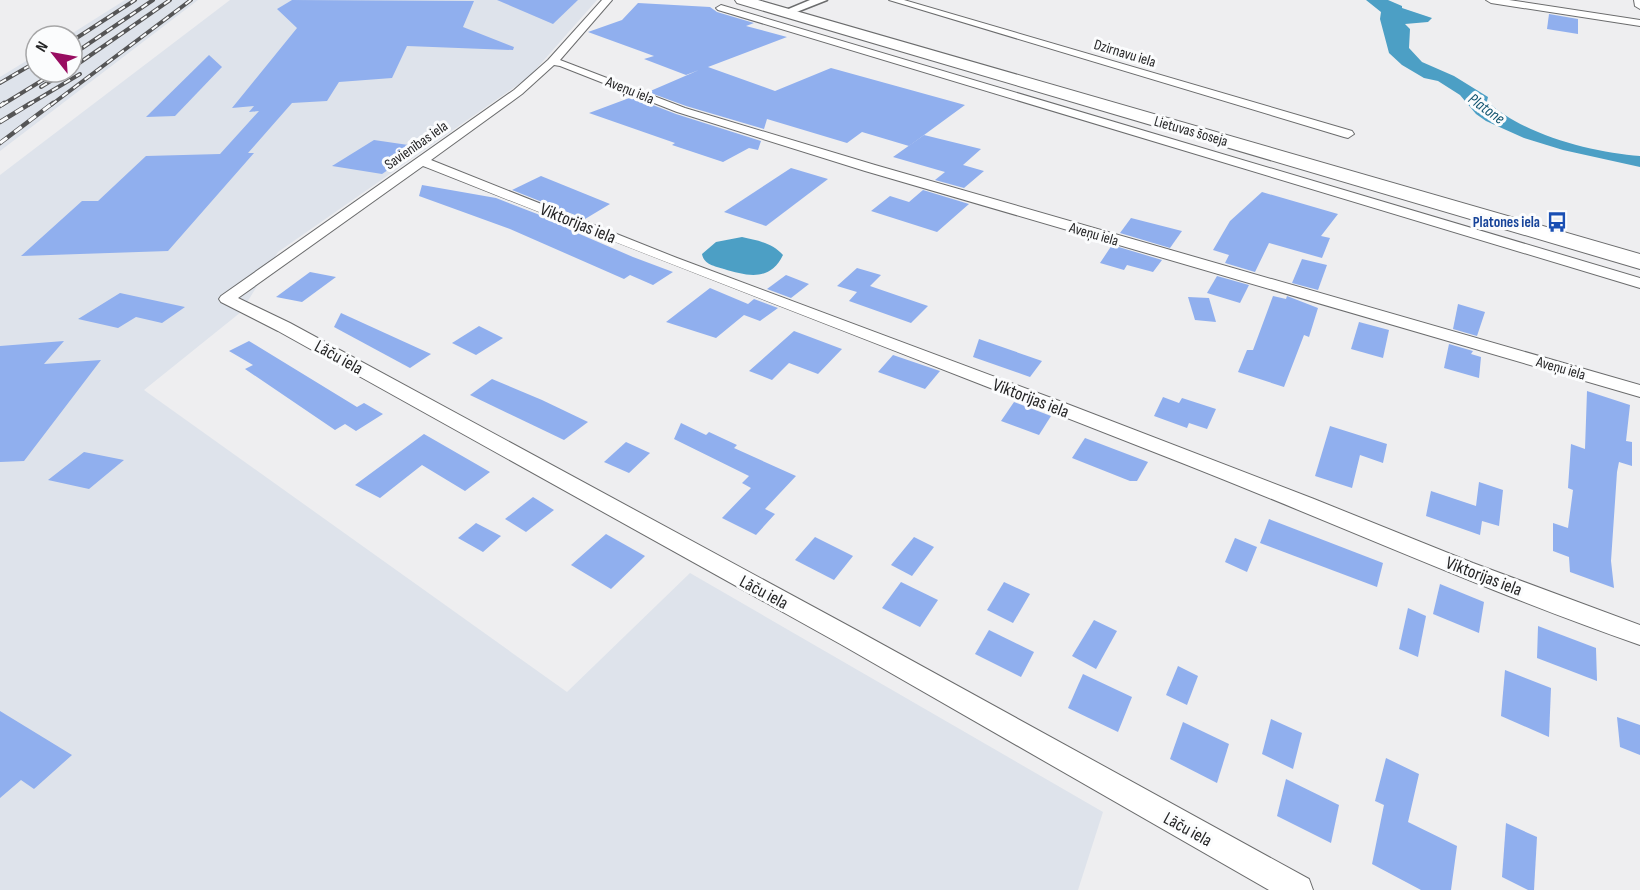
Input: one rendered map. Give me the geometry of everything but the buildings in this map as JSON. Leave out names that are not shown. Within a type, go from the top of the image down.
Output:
[{"type":"main road","name":"Lietuvas šoseja","points":[[742,0],[1640,262]]},
{"type":"street","name":"Savienības iela","points":[[227,299],[518,92],[552,62],[607,0]]},
{"type":"street","points":[[764,20],[821,0]]},
{"type":"street","name":"Dzirnavu iela","points":[[894,0],[1348,134]]},
{"type":"street","points":[[1491,0],[1640,23]]},
{"type":"street","points":[[1639,0],[1640,6]]},
{"type":"street","points":[[721,8],[1640,283]]},
{"type":"street","name":"Aveņu iela","points":[[552,62],[562,63],[681,110],[974,199],[1297,290],[1640,391]]},
{"type":"street","name":"Viktorijas iela","points":[[422,161],[672,261],[1307,504],[1465,569],[1640,635]]},
{"type":"street","name":"Lāču iela","points":[[227,299],[284,327],[850,638],[1298,890]]},
{"type":"shaded area","points":[[125,0],[198,0],[0,151],[0,77],[24,62],[24,84],[84,84],[84,26]]},
{"type":"shaded area","points":[[230,0],[597,0],[529,77],[278,252],[241,312],[144,390],[567,692],[690,573],[1103,812],[1078,890],[0,890],[0,175]]},
{"type":"water","name":"Platone","points":[[1366,0],[1388,0],[1402,8],[1432,18],[1428,22],[1405,24],[1410,29],[1409,48],[1422,62],[1454,76],[1488,97],[1487,101],[1501,113],[1559,140],[1601,151],[1640,156],[1640,167],[1563,150],[1524,138],[1486,121],[1476,114],[1460,95],[1438,81],[1424,78],[1402,65],[1389,53],[1380,19],[1381,12]]},
{"type":"water","points":[[742,237],[769,245],[779,251],[783,255],[778,264],[765,273],[749,275],[717,267],[707,263],[703,258],[702,254],[716,242]]},
{"type":"railway","points":[[84,33],[135,0]]},
{"type":"railway","points":[[84,47],[153,0]]},
{"type":"railway","points":[[84,60],[170,0]]},
{"type":"railway","points":[[51,105],[191,0]]},
{"type":"railway","points":[[0,83],[24,69]]},
{"type":"railway","points":[[2,105],[36,84]]},
{"type":"railway","points":[[41,87],[46,84]]},
{"type":"railway","points":[[28,105],[63,84]]},
{"type":"railway","points":[[0,106],[4,103]]},
{"type":"railway","points":[[0,122],[31,103]]},
{"type":"railway","points":[[0,143],[53,103]]},
{"type":"place","name":"Platones iela","points":[[1557,222]]}]
